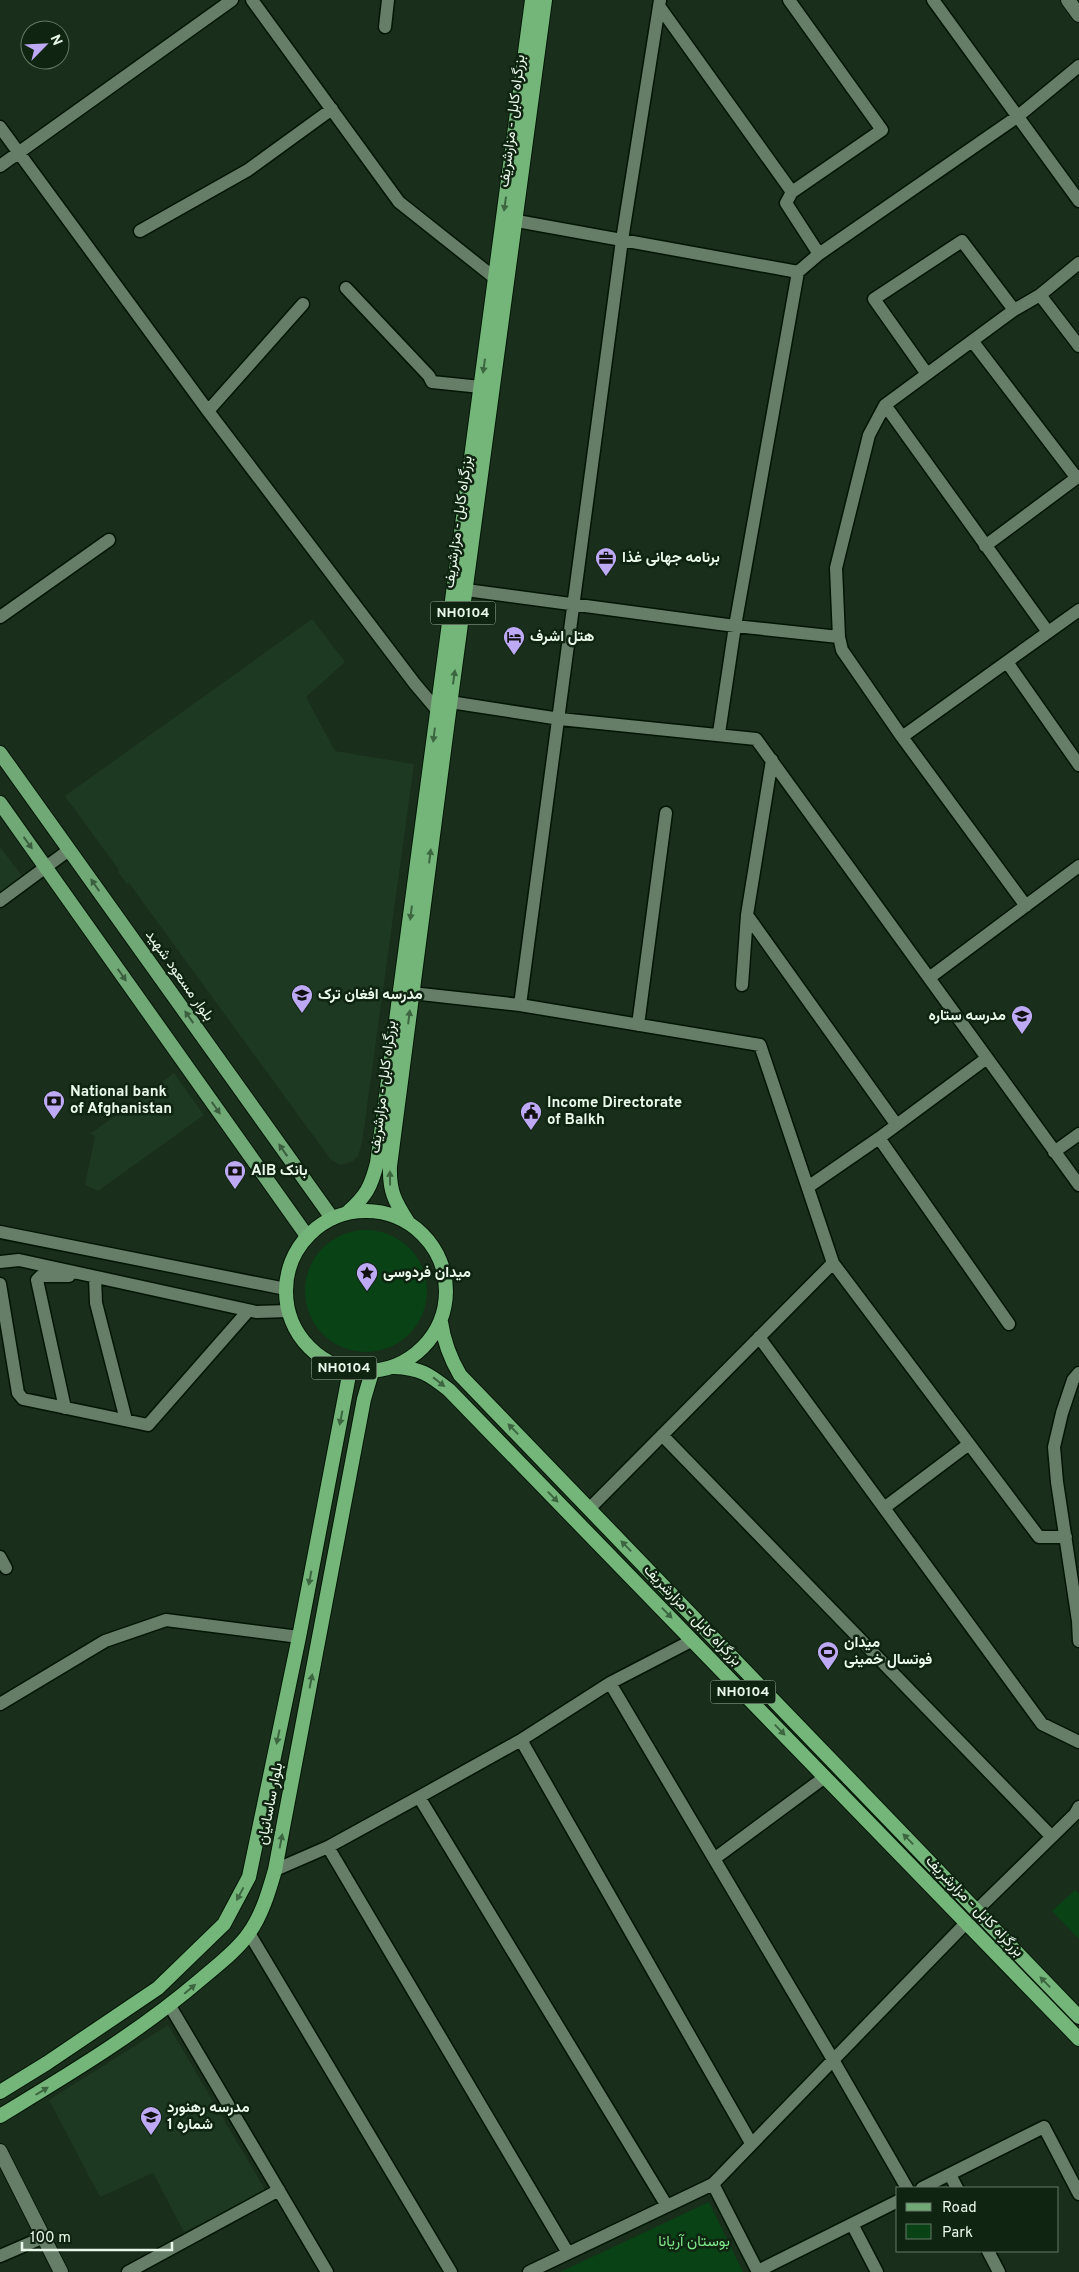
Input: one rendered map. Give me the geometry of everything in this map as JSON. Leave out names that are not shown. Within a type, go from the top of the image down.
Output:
[{"type":"highway","name":"بزرگراه کابل - مزارشریف","points":[[408,1222],[396,1204],[389,1183],[394,1087],[437,710],[532,0]]},
{"type":"highway","name":"بزرگراه کابل - مزارشریف","points":[[348,1212],[364,1198],[372,1184],[394,1087],[412,993],[450,702],[517,221],[545,0]]},
{"type":"highway","name":"NH0104","points":[[369,1210],[389,1214],[408,1222],[426,1236],[441,1262],[446,1277],[447,1300],[441,1322],[430,1341],[419,1351],[394,1367],[372,1372],[350,1370],[333,1364],[318,1355],[305,1343],[295,1328],[289,1311],[286,1289],[292,1260],[307,1236],[332,1218],[348,1212],[369,1210]]},
{"type":"highway","name":"بزرگراه کابل - مزارشریف","points":[[441,1322],[447,1350],[460,1376],[590,1508],[1079,2017]]},
{"type":"highway","name":"بزرگراه کابل - مزارشریف","points":[[394,1367],[413,1368],[431,1376],[449,1390],[1079,2039]]},
{"type":"highway","name":"بلوار ساسانیان","points":[[0,2092],[47,2063],[158,1988],[224,1924],[249,1877],[299,1637],[350,1370]]},
{"type":"highway","name":"بلوار ساسانیان","points":[[0,2116],[100,2055],[170,2006],[216,1967],[249,1933],[267,1896],[275,1870],[364,1399],[372,1372]]},
{"type":"main road","name":"بلوار مسعود شهید","points":[[0,753],[332,1218]]},
{"type":"main road","points":[[0,803],[307,1236]]},
{"type":"street","points":[[0,166],[232,0]]},
{"type":"street","points":[[252,0],[399,202],[496,278]]},
{"type":"street","points":[[385,27],[388,0]]},
{"type":"street","points":[[789,0],[882,130],[792,192],[786,203],[818,254]]},
{"type":"street","points":[[933,0],[1079,201]]},
{"type":"street","points":[[1068,0],[1079,15]]},
{"type":"street","points":[[659,3],[792,192]]},
{"type":"street","points":[[520,1005],[560,719],[622,240],[659,3]]},
{"type":"street","points":[[720,733],[735,626],[798,272],[818,254],[1017,117],[1079,66]]},
{"type":"street","points":[[140,231],[248,170],[332,109]]},
{"type":"street","points":[[0,127],[208,411],[414,684],[437,710]]},
{"type":"street","points":[[517,221],[798,272]]},
{"type":"street","points":[[927,374],[874,299],[962,241],[1014,310]]},
{"type":"street","points":[[1026,906],[902,737],[842,650],[839,637],[836,568],[869,435],[885,404],[973,342],[1014,310],[1040,295],[1079,262]]},
{"type":"street","points":[[346,288],[430,376],[433,383],[481,387]]},
{"type":"street","points":[[1040,295],[1079,346]]},
{"type":"street","points":[[208,411],[303,304]]},
{"type":"street","points":[[973,342],[1078,476],[985,546]]},
{"type":"street","points":[[885,404],[1048,632]]},
{"type":"street","points":[[0,617],[109,540]]},
{"type":"street","points":[[466,590],[735,626],[839,637]]},
{"type":"street","points":[[902,737],[1079,610]]},
{"type":"street","points":[[1007,662],[1079,765]]},
{"type":"street","points":[[450,702],[560,719],[720,733],[756,739],[1079,1184]]},
{"type":"street","points":[[742,985],[747,915],[772,760]]},
{"type":"street","points":[[638,1025],[666,813]]},
{"type":"street","points":[[0,900],[69,850]]},
{"type":"street","points":[[929,978],[1079,866]]},
{"type":"street","points":[[747,915],[896,1124]]},
{"type":"street","points":[[412,993],[520,1005],[760,1045],[833,1263],[1039,1537],[1066,1537]]},
{"type":"street","points":[[808,1187],[879,1138],[986,1058]]},
{"type":"street","points":[[1054,1152],[1079,1134]]},
{"type":"street","points":[[879,1138],[1009,1324]]},
{"type":"street","points":[[0,1232],[286,1289]]},
{"type":"street","points":[[0,1262],[19,1260],[248,1311],[289,1311]]},
{"type":"street","points":[[590,1508],[833,1263]]},
{"type":"street","points":[[65,1408],[37,1280],[40,1276],[67,1277],[75,1273]]},
{"type":"street","points":[[95,1277],[96,1303],[126,1420]]},
{"type":"street","points":[[0,1284],[18,1393],[23,1399],[148,1424],[248,1311]]},
{"type":"street","points":[[759,1338],[1042,1724],[1079,1742]]},
{"type":"street","points":[[1079,1372],[1073,1380],[1062,1413],[1054,1447],[1057,1482],[1078,1621],[1079,1641]]},
{"type":"street","points":[[662,1436],[1051,1836]]},
{"type":"street","points":[[884,1508],[969,1444]]},
{"type":"street","points":[[0,1704],[105,1641],[166,1620],[299,1637]]},
{"type":"street","points":[[275,1870],[328,1847],[419,1797],[521,1740],[610,1684],[693,1640]]},
{"type":"street","points":[[610,1684],[906,2187]]},
{"type":"street","points":[[521,1740],[751,2143]]},
{"type":"street","points":[[714,1859],[825,1777]]},
{"type":"street","points":[[419,1797],[667,2206]]},
{"type":"street","points":[[977,1910],[1075,1814],[1079,1807]]},
{"type":"street","points":[[328,1847],[568,2253]]},
{"type":"street","points":[[529,2272],[713,2184],[832,2058],[966,1923]]},
{"type":"street","points":[[249,1933],[452,2272]]},
{"type":"street","points":[[170,2006],[327,2272]]},
{"type":"street","points":[[924,2187],[1044,2127],[1079,2194]]},
{"type":"street","points":[[0,2151],[61,2272]]},
{"type":"street","points":[[950,2174],[956,2187]]},
{"type":"street","points":[[713,2184],[758,2272],[896,2201]]},
{"type":"street","points":[[128,2272],[279,2190]]},
{"type":"street","points":[[852,2224],[877,2272]]},
{"type":"street","points":[[0,2256],[44,2237]]},
{"type":"street","points":[[989,2252],[999,2272]]},
{"type":"shaded area","name":"مدرسه افغان ترک","points":[[312,619],[345,662],[306,697],[335,751],[414,764],[362,1143],[358,1156],[353,1161],[341,1165],[331,1160],[129,883],[127,884],[118,872],[119,870],[65,796]]},
{"type":"shaded area","points":[[0,847],[22,876],[0,892]]},
{"type":"shaded area","points":[[174,1073],[204,1115],[98,1191],[85,1185],[95,1136],[90,1134]]},
{"type":"shaded area","name":"مدرسه رهنورد شماره 1","points":[[168,2025],[266,2191],[184,2232],[153,2173],[100,2197],[49,2100]]},
{"type":"green space","points":[[366,1230],[390,1234],[409,1248],[423,1267],[427,1291],[423,1315],[409,1334],[390,1348],[366,1352],[342,1348],[323,1334],[309,1315],[305,1291],[309,1267],[323,1248],[342,1234]]},
{"type":"green space","points":[[1075,1890],[1079,1894],[1079,1939],[1052,1911]]},
{"type":"green space","name":"بوستان آریانا","points":[[709,2202],[743,2272],[560,2272]]},
{"type":"place","name":"برنامه جهانی غذا","points":[[606,577]]},
{"type":"place","name":"هتل اشرف","points":[[514,656]]},
{"type":"place","name":"مدرسه افغان ترک","points":[[302,1014]]},
{"type":"place","name":"مدرسه ستاره","points":[[1022,1035]]},
{"type":"place","name":"National bank of Afghanistan","points":[[54,1120]]},
{"type":"place","name":"Income Directorate of Balkh","points":[[531,1131]]},
{"type":"place","name":"AIB بانک","points":[[235,1190]]},
{"type":"place","name":"میدان فردوسی","points":[[367,1292]]},
{"type":"place","name":"میدان فوتسال خمینی","points":[[828,1671]]},
{"type":"place","name":"مدرسه رهنورد شماره 1","points":[[151,2136]]}]
